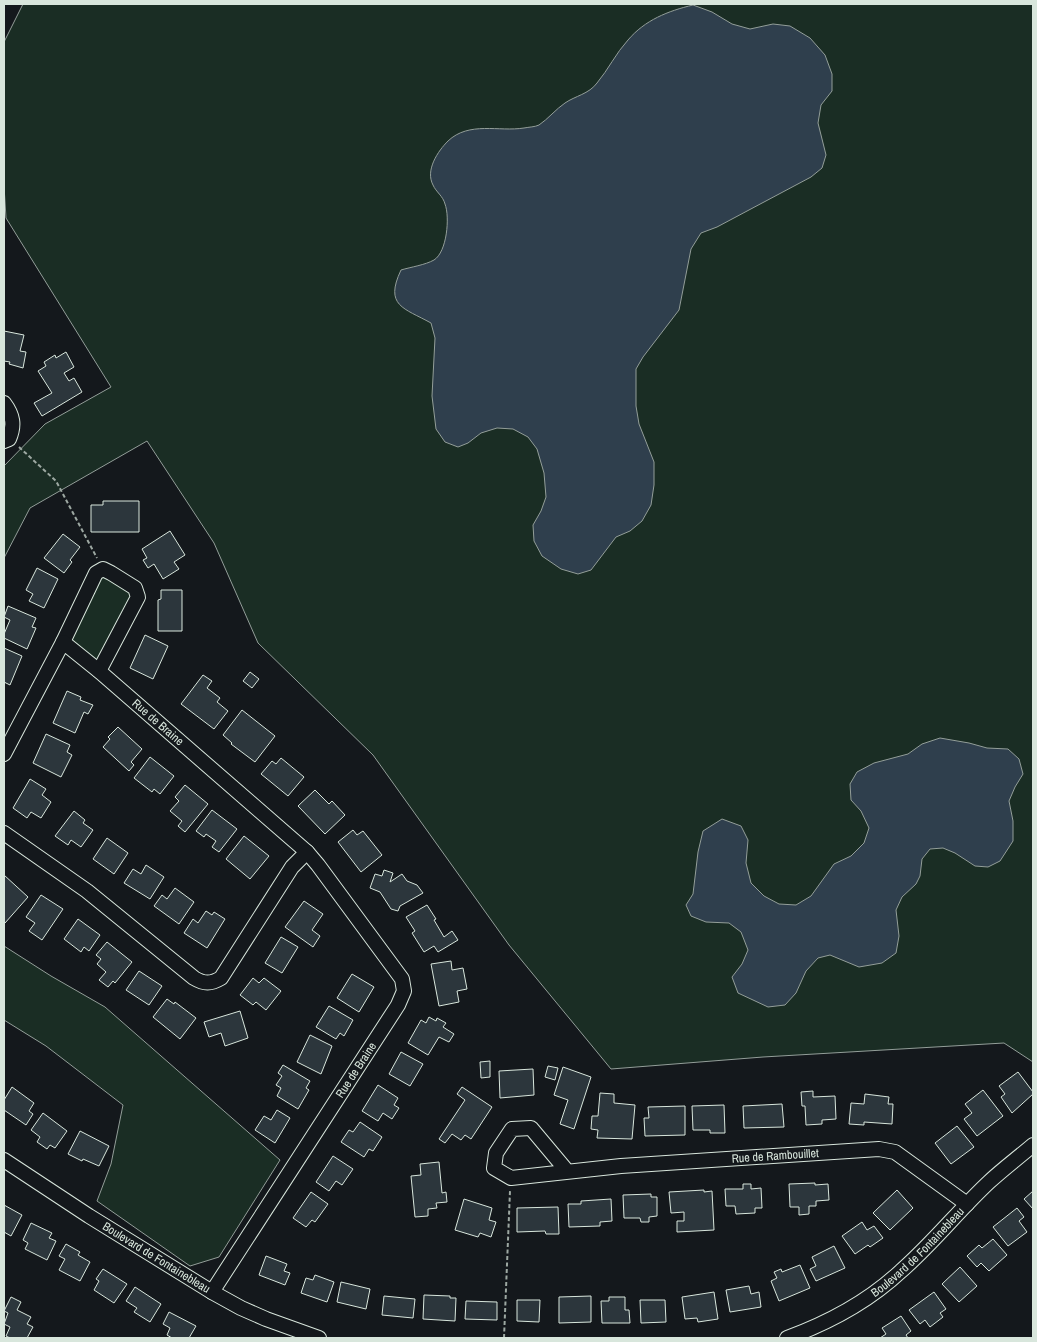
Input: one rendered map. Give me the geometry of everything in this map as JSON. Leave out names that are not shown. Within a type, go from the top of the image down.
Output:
[{"type":"street","points":[[4,403],[11,413],[14,429],[6,440]]},
{"type":"street","points":[[4,754],[63,642],[96,573],[103,569],[112,572],[135,588],[138,597],[99,671]]},
{"type":"street","name":"Rue de Braine","points":[[63,642],[99,671],[307,852],[402,979],[404,991],[398,1005],[212,1292]]},
{"type":"street","points":[[4,833],[87,891],[194,978],[211,983],[221,978],[292,867],[307,852]]},
{"type":"street","points":[[511,1178],[494,1168],[496,1153],[512,1129],[531,1128],[567,1171]]},
{"type":"street","name":"Boulevard de Fontainebleau","points":[[793,1337],[843,1312],[872,1294],[900,1272],[990,1180],[1033,1145]]},
{"type":"street","name":"Rue de Rambouillet","points":[[511,1178],[620,1166],[879,1149],[895,1152],[967,1204]]},
{"type":"street","name":"Boulevard de Fontainebleau","points":[[4,1160],[89,1216],[240,1308],[319,1338]]},
{"type":"path","points":[[6,440],[56,481],[103,569]]},
{"type":"path","points":[[504,1338],[511,1178]]},
{"type":"green space","points":[[23,4],[1033,4],[1033,1062],[1004,1043],[763,1057],[611,1069],[509,945],[373,755],[258,643],[214,543],[147,441],[30,508],[4,558],[4,466],[45,424],[111,387],[6,218],[4,186],[4,42]]},
{"type":"green space","points":[[96,573],[135,588],[99,671],[63,642]]},
{"type":"green space","points":[[4,946],[105,1007],[280,1160],[219,1257],[190,1266],[97,1201],[111,1164],[123,1105],[46,1046],[4,1020]]},
{"type":"water","points":[[693,5],[712,12],[732,24],[750,29],[773,24],[790,26],[810,38],[825,55],[832,74],[832,91],[821,105],[818,123],[826,155],[822,168],[811,177],[717,227],[701,233],[691,249],[679,310],[636,369],[636,406],[639,424],[654,462],[654,485],[651,505],[642,521],[630,531],[616,537],[591,570],[578,574],[561,569],[542,556],[534,541],[533,525],[546,497],[544,473],[537,449],[528,437],[513,429],[497,428],[481,433],[468,443],[458,447],[445,442],[436,429],[432,396],[435,338],[431,323],[405,309],[400,304],[396,299],[396,282],[401,270],[434,260],[442,250],[445,242],[447,217],[445,204],[433,185],[431,173],[437,155],[448,141],[465,131],[475,129],[514,129],[539,125],[565,103],[594,87],[624,45],[642,27],[666,13]]},
{"type":"water","points":[[940,738],[987,748],[1008,749],[1019,759],[1023,774],[1009,801],[1013,821],[1013,841],[1000,861],[988,867],[975,866],[955,853],[943,848],[930,849],[922,859],[920,876],[916,884],[902,897],[896,910],[899,936],[896,953],[882,963],[859,967],[830,955],[818,958],[806,971],[796,993],[785,1005],[768,1007],[738,993],[732,977],[742,964],[748,950],[741,932],[729,923],[706,922],[691,916],[686,905],[693,894],[698,852],[703,831],[722,819],[741,826],[748,840],[746,863],[751,883],[764,896],[779,904],[796,905],[811,896],[834,864],[851,856],[864,843],[869,828],[861,811],[851,800],[850,784],[857,772],[874,763],[908,754],[922,744]]},
{"type":"building","points":[[4,331],[24,335],[20,351],[26,352],[23,368],[4,361]]},
{"type":"building","points":[[66,352],[74,367],[64,373],[69,381],[74,378],[82,392],[42,416],[34,403],[52,393],[38,371],[46,366],[44,362],[55,355],[56,358]]},
{"type":"building","points":[[103,501],[139,501],[139,532],[91,532],[91,505],[103,505]]},
{"type":"building","points":[[170,531],[185,555],[174,562],[179,569],[163,579],[154,564],[148,568],[143,560],[147,558],[142,549]]},
{"type":"building","points":[[63,534],[80,547],[70,560],[72,562],[64,573],[44,558]]},
{"type":"building","points":[[37,568],[58,579],[44,608],[29,601],[33,594],[26,590]]},
{"type":"building","points":[[161,590],[182,590],[182,631],[158,631],[158,600],[161,599]]},
{"type":"building","points":[[8,606],[36,618],[32,627],[36,628],[27,649],[4,638],[10,620],[4,617]]},
{"type":"building","points":[[145,635],[168,646],[153,679],[130,668]]},
{"type":"building","points":[[4,648],[22,656],[10,685],[4,682]]},
{"type":"building","points":[[250,672],[259,679],[252,688],[243,681]]},
{"type":"building","points":[[203,675],[212,681],[207,688],[220,698],[217,702],[228,711],[214,729],[181,704]]},
{"type":"building","points":[[67,691],[81,697],[80,700],[93,705],[88,714],[84,712],[75,733],[53,723]]},
{"type":"building","points":[[242,710],[275,736],[255,762],[231,744],[223,735]]},
{"type":"building","points":[[118,727],[142,749],[131,762],[134,765],[129,771],[103,747],[110,739],[108,737]]},
{"type":"building","points":[[46,734],[70,745],[67,752],[72,755],[61,777],[33,763]]},
{"type":"building","points":[[150,757],[174,776],[160,794],[154,789],[152,792],[134,778]]},
{"type":"building","points":[[281,758],[304,777],[288,796],[261,774],[272,761],[276,764]]},
{"type":"building","points":[[30,779],[46,789],[42,795],[51,802],[41,818],[31,812],[27,818],[13,808]]},
{"type":"building","points":[[185,785],[208,804],[185,832],[178,826],[182,821],[170,811],[179,801],[175,797]]},
{"type":"building","points":[[315,790],[329,804],[332,801],[345,815],[325,834],[298,806]]},
{"type":"building","points":[[212,810],[237,829],[219,852],[212,847],[216,841],[206,834],[204,837],[196,831]]},
{"type":"building","points":[[74,811],[85,820],[83,823],[93,830],[81,847],[71,840],[68,845],[55,836]]},
{"type":"building","points":[[353,830],[357,835],[363,831],[382,855],[361,872],[338,842]]},
{"type":"building","points":[[244,836],[269,856],[250,879],[226,859]]},
{"type":"building","points":[[107,838],[128,853],[114,874],[93,859]]},
{"type":"building","points":[[146,865],[164,877],[150,899],[124,883],[133,869],[141,874]]},
{"type":"building","points":[[384,870],[393,873],[390,882],[402,874],[407,881],[417,885],[423,893],[400,906],[398,911],[391,909],[380,892],[370,888],[375,874],[382,876]]},
{"type":"building","points":[[4,875],[28,897],[5,923],[4,922]]},
{"type":"building","points":[[175,888],[194,902],[179,924],[154,906],[162,895],[167,899]]},
{"type":"building","points":[[41,895],[63,909],[42,940],[29,931],[35,923],[26,917]]},
{"type":"building","points":[[304,901],[323,914],[312,930],[320,936],[313,947],[285,927]]},
{"type":"building","points":[[427,905],[444,937],[452,931],[458,940],[438,952],[434,946],[424,952],[412,933],[415,931],[406,917]]},
{"type":"building","points":[[206,911],[212,915],[214,912],[225,919],[207,948],[184,933],[193,919],[198,923]]},
{"type":"building","points":[[78,919],[100,935],[89,951],[84,947],[81,952],[64,939]]},
{"type":"building","points":[[281,937],[298,947],[282,973],[265,963]]},
{"type":"building","points":[[107,942],[132,962],[115,983],[113,981],[108,987],[99,980],[106,972],[97,964],[101,959],[96,955]]},
{"type":"building","points":[[451,961],[452,970],[463,968],[467,989],[457,991],[459,1002],[439,1006],[431,964]]},
{"type":"building","points":[[139,971],[162,986],[149,1005],[126,990]]},
{"type":"building","points":[[352,974],[374,987],[359,1012],[337,998]]},
{"type":"building","points":[[253,978],[259,983],[264,978],[281,991],[266,1010],[256,1002],[253,1005],[240,995]]},
{"type":"building","points":[[167,999],[174,1004],[175,1002],[196,1018],[180,1039],[153,1017]]},
{"type":"building","points":[[329,1006],[353,1020],[344,1036],[340,1033],[336,1039],[316,1027]]},
{"type":"building","points":[[240,1011],[248,1038],[225,1046],[221,1033],[209,1037],[204,1022]]},
{"type":"building","points":[[429,1017],[436,1021],[437,1018],[446,1023],[443,1027],[454,1034],[449,1042],[439,1037],[428,1055],[408,1043],[421,1020],[426,1023]]},
{"type":"building","points":[[310,1035],[332,1046],[321,1074],[297,1062]]},
{"type":"building","points":[[401,1052],[423,1064],[410,1086],[389,1074]]},
{"type":"building","points":[[490,1061],[490,1077],[481,1078],[480,1062]]},
{"type":"building","points":[[283,1065],[310,1081],[306,1088],[309,1090],[298,1109],[277,1096],[281,1088],[276,1085],[282,1076],[278,1073]]},
{"type":"building","points":[[548,1066],[558,1068],[555,1080],[545,1077]]},
{"type":"building","points":[[563,1067],[591,1077],[574,1129],[560,1124],[568,1100],[554,1095]]},
{"type":"building","points":[[533,1069],[534,1095],[500,1098],[499,1071]]},
{"type":"building","points":[[1018,1072],[1033,1094],[1012,1113],[1001,1097],[1005,1094],[999,1086]]},
{"type":"building","points":[[378,1085],[398,1098],[394,1105],[399,1108],[392,1119],[383,1113],[378,1121],[362,1111]]},
{"type":"building","points":[[12,1087],[34,1103],[29,1111],[33,1114],[26,1125],[4,1110],[4,1100]]},
{"type":"building","points":[[462,1087],[492,1107],[471,1139],[465,1135],[461,1140],[452,1134],[445,1143],[439,1139],[465,1100],[457,1094]]},
{"type":"building","points":[[983,1090],[1003,1116],[977,1136],[964,1119],[972,1113],[965,1104]]},
{"type":"building","points":[[813,1091],[813,1097],[835,1096],[836,1119],[822,1120],[822,1124],[806,1125],[805,1106],[802,1106],[801,1092]]},
{"type":"building","points":[[600,1093],[614,1094],[614,1103],[635,1105],[632,1139],[597,1138],[598,1130],[591,1129],[592,1116],[598,1116]]},
{"type":"building","points":[[865,1094],[889,1097],[888,1104],[893,1104],[892,1124],[864,1122],[864,1125],[849,1124],[851,1103],[864,1104]]},
{"type":"building","points":[[782,1104],[784,1127],[744,1128],[743,1106]]},
{"type":"building","points":[[724,1105],[725,1133],[710,1133],[710,1130],[693,1130],[692,1106]]},
{"type":"building","points":[[685,1106],[685,1135],[645,1136],[644,1118],[649,1118],[648,1107]]},
{"type":"building","points":[[277,1110],[290,1118],[275,1143],[255,1130],[264,1116],[271,1120]]},
{"type":"building","points":[[43,1113],[67,1131],[55,1148],[50,1145],[47,1149],[37,1142],[40,1137],[31,1130]]},
{"type":"building","points":[[360,1122],[382,1137],[373,1151],[369,1149],[364,1157],[341,1142],[349,1130],[353,1132]]},
{"type":"building","points":[[957,1126],[974,1147],[951,1164],[935,1143]]},
{"type":"building","points":[[80,1131],[109,1146],[99,1166],[68,1154]]},
{"type":"building","points":[[333,1156],[353,1169],[342,1185],[336,1181],[329,1191],[316,1182]]},
{"type":"building","points":[[439,1162],[442,1193],[446,1192],[447,1202],[436,1203],[437,1208],[428,1209],[428,1216],[415,1217],[411,1176],[421,1175],[420,1164]]},
{"type":"building","points":[[815,1183],[815,1185],[828,1184],[829,1200],[816,1201],[816,1206],[809,1206],[809,1214],[799,1215],[799,1207],[790,1207],[789,1184]]},
{"type":"building","points":[[743,1184],[751,1184],[751,1189],[761,1188],[762,1208],[755,1208],[755,1213],[736,1214],[735,1206],[726,1206],[725,1189],[743,1189]]},
{"type":"building","points":[[704,1190],[704,1192],[712,1191],[714,1230],[677,1232],[677,1221],[684,1221],[684,1212],[671,1213],[669,1192]]},
{"type":"building","points":[[897,1190],[913,1208],[890,1230],[873,1213]]},
{"type":"building","points":[[1033,1191],[1033,1209],[1024,1199]]},
{"type":"building","points":[[311,1192],[328,1204],[315,1222],[312,1220],[306,1227],[293,1218]]},
{"type":"building","points":[[651,1194],[651,1197],[657,1197],[657,1216],[649,1217],[649,1222],[641,1222],[640,1218],[624,1218],[623,1195]]},
{"type":"building","points":[[464,1199],[492,1208],[489,1220],[496,1222],[491,1237],[480,1233],[478,1237],[455,1230]]},
{"type":"building","points":[[611,1199],[612,1221],[600,1222],[600,1226],[569,1227],[568,1204],[581,1204],[581,1201]]},
{"type":"building","points":[[4,1205],[22,1215],[11,1236],[4,1232]]},
{"type":"building","points":[[558,1207],[559,1234],[546,1234],[545,1231],[517,1232],[517,1208]]},
{"type":"building","points":[[1017,1208],[1024,1217],[1019,1221],[1027,1232],[1008,1246],[993,1227]]},
{"type":"building","points":[[862,1222],[867,1230],[874,1226],[883,1238],[855,1254],[842,1236]]},
{"type":"building","points":[[31,1223],[52,1233],[49,1238],[56,1241],[47,1260],[25,1249],[28,1243],[23,1240]]},
{"type":"building","points":[[993,1239],[1007,1255],[989,1271],[981,1263],[977,1267],[967,1256],[979,1245],[982,1248]]},
{"type":"building","points":[[66,1244],[80,1252],[78,1255],[90,1262],[80,1281],[59,1270],[65,1259],[59,1256]]},
{"type":"building","points":[[834,1246],[845,1268],[816,1281],[810,1269],[816,1266],[812,1257]]},
{"type":"building","points":[[266,1256],[287,1264],[284,1271],[290,1273],[285,1285],[259,1275]]},
{"type":"building","points":[[800,1265],[810,1288],[779,1301],[771,1281],[777,1278],[774,1272],[781,1269],[782,1272]]},
{"type":"building","points":[[960,1267],[977,1286],[959,1302],[942,1284]]},
{"type":"building","points":[[103,1269],[127,1284],[114,1303],[94,1290],[99,1281],[96,1279]]},
{"type":"building","points":[[315,1275],[334,1282],[327,1302],[301,1293],[306,1278],[313,1280]]},
{"type":"building","points":[[341,1282],[370,1289],[366,1309],[337,1302]]},
{"type":"building","points":[[749,1286],[751,1294],[759,1292],[761,1307],[730,1312],[726,1290]]},
{"type":"building","points":[[135,1287],[161,1304],[150,1322],[134,1312],[137,1308],[126,1301]]},
{"type":"building","points":[[714,1292],[718,1319],[698,1322],[697,1318],[685,1319],[682,1297]]},
{"type":"building","points":[[934,1292],[946,1309],[940,1313],[943,1317],[930,1327],[925,1320],[920,1324],[909,1310]]},
{"type":"building","points":[[424,1295],[456,1298],[455,1321],[423,1319]]},
{"type":"building","points":[[384,1296],[415,1299],[413,1318],[382,1315]]},
{"type":"building","points":[[591,1296],[591,1322],[559,1323],[559,1297]]},
{"type":"building","points":[[11,1297],[21,1302],[17,1310],[31,1317],[27,1324],[33,1327],[27,1338],[10,1338],[6,1336],[10,1327],[4,1324],[8,1313],[4,1311]]},
{"type":"building","points":[[609,1297],[625,1297],[625,1310],[629,1310],[630,1323],[602,1323],[601,1301],[609,1301]]},
{"type":"building","points":[[517,1300],[540,1300],[539,1322],[517,1321]]},
{"type":"building","points":[[640,1300],[665,1300],[666,1322],[641,1323]]},
{"type":"building","points":[[466,1301],[497,1302],[497,1320],[465,1319]]},
{"type":"building","points":[[169,1312],[196,1326],[189,1338],[172,1338],[167,1335],[170,1328],[163,1324]]},
{"type":"building","points":[[901,1316],[911,1331],[906,1335],[908,1338],[880,1338],[886,1334],[882,1328]]}]
